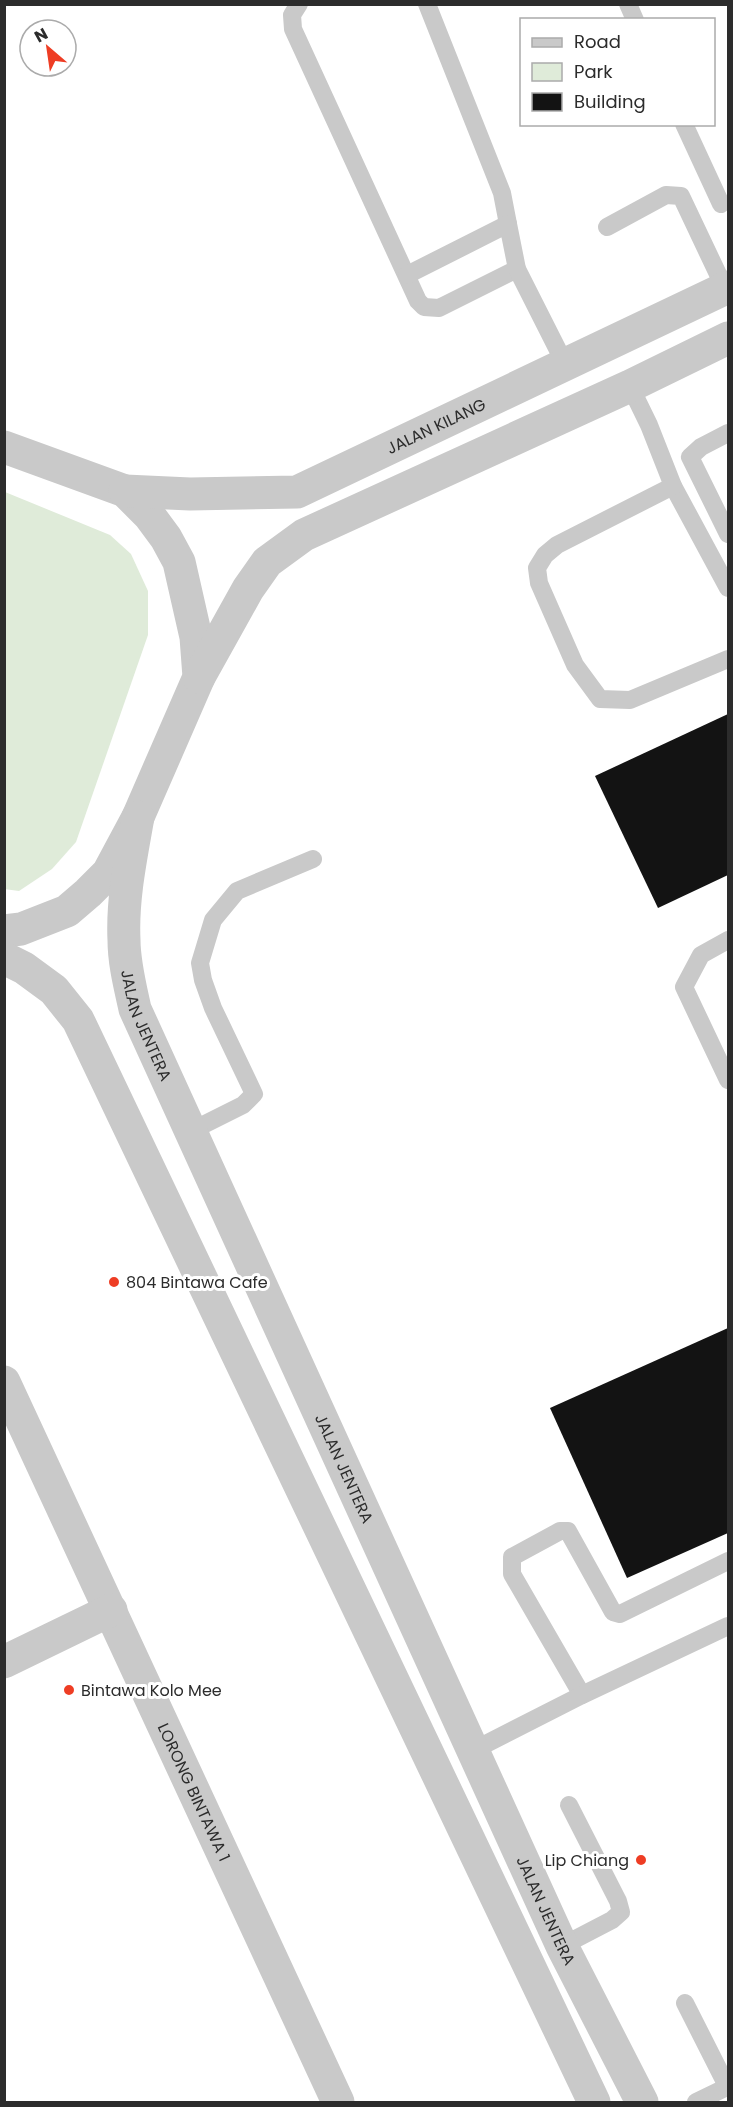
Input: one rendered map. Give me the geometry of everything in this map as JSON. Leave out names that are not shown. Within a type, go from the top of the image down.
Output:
[{"type":"street","name":"JALAN KILANG","points":[[125,491],[190,494],[297,492],[727,288]]},
{"type":"street","points":[[4,931],[21,929],[67,911],[108,873],[138,817],[199,677],[248,588],[267,562],[304,535],[630,386],[729,338]]},
{"type":"street","points":[[4,447],[125,491],[149,515],[166,538],[179,562],[196,637],[199,677]]},
{"type":"street","name":"JALAN JENTERA","points":[[138,817],[129,875],[124,939],[127,970],[135,1009],[562,1946],[642,2103]]},
{"type":"street","points":[[4,958],[24,968],[54,990],[78,1020],[594,2103]]},
{"type":"street","name":"LORONG BINTAWA 1","points":[[4,1382],[338,2103]]},
{"type":"street","points":[[4,1662],[111,1610]]},
{"type":"lane","points":[[299,4],[292,15],[293,29],[418,301],[424,307],[438,308],[517,269]]},
{"type":"lane","points":[[427,4],[502,193],[517,269],[565,364]]},
{"type":"lane","points":[[628,4],[634,18]]},
{"type":"lane","points":[[685,126],[726,207]]},
{"type":"lane","points":[[607,227],[666,195],[681,196],[727,288]]},
{"type":"lane","points":[[407,275],[508,224]]},
{"type":"lane","points":[[630,386],[649,425],[673,486],[729,588]]},
{"type":"lane","points":[[729,434],[701,447],[690,457],[729,534]]},
{"type":"lane","points":[[673,486],[557,545],[545,555],[537,568],[539,583],[575,665],[600,699],[630,700],[729,659]]},
{"type":"lane","points":[[191,1131],[243,1105],[254,1094],[213,1008],[203,980],[200,963],[213,920],[237,891],[313,860]]},
{"type":"lane","points":[[729,940],[701,955],[684,987],[729,1080]]},
{"type":"lane","points":[[582,1695],[512,1574],[512,1557],[560,1531],[568,1531],[613,1612],[621,1614],[729,1561]]},
{"type":"lane","points":[[474,1750],[582,1695],[729,1626]]},
{"type":"lane","points":[[562,1946],[612,1920],[621,1912],[618,1901],[569,1805]]},
{"type":"lane","points":[[685,2003],[728,2088],[696,2103]]},
{"type":"green space","points":[[5,492],[110,535],[131,554],[148,591],[148,635],[76,842],[52,869],[19,891],[4,889]]},
{"type":"building","points":[[728,714],[728,875],[658,908],[595,776]]},
{"type":"building","points":[[728,1328],[728,1533],[627,1578],[550,1408]]},
{"type":"place","name":"804 Bintawa Cafe","points":[[114,1282]]},
{"type":"place","name":"Bintawa Kolo Mee","points":[[69,1690]]},
{"type":"place","name":"Lip Chiang","points":[[641,1860]]}]
